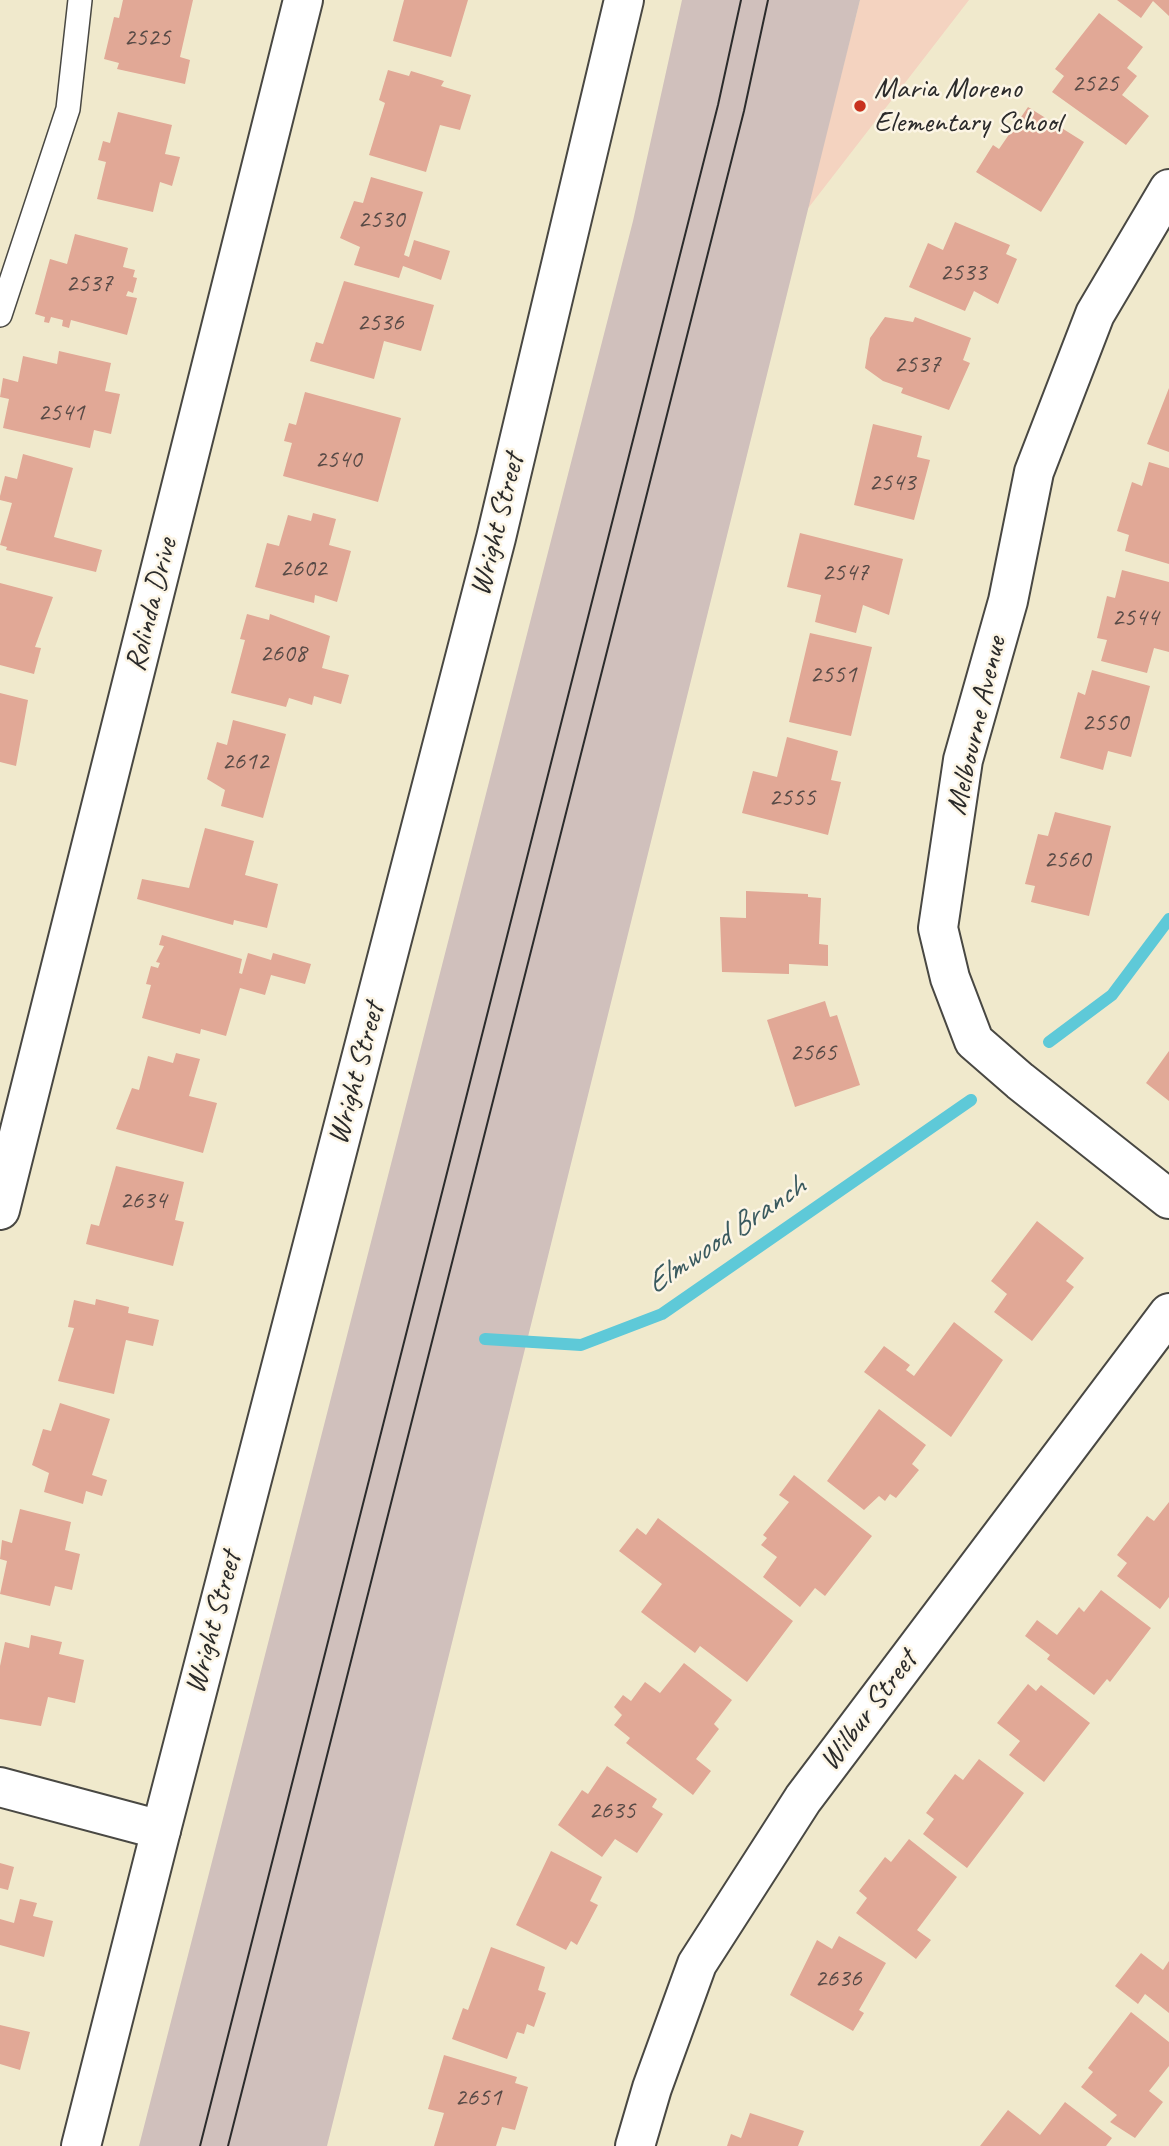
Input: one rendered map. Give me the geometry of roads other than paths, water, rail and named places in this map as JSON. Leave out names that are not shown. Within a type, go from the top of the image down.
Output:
[{"type":"street","name":"Rolinda Drive","points":[[0,1210],[303,0]]},
{"type":"street","name":"Wright Street","points":[[81,2146],[496,538],[624,0]]},
{"type":"street","name":"Melbourne Avenue","points":[[1169,189],[1095,314],[1034,472],[1008,601],[963,760],[938,928],[950,978],[974,1041],[1020,1081],[1169,1199]]},
{"type":"street","name":"Wilbur Street","points":[[635,2146],[652,2088],[697,1964],[796,1810],[1169,1313]]},
{"type":"street","points":[[0,1787],[161,1829]]},
{"type":"lane","points":[[0,315],[68,109],[80,0]]},
{"type":"waterway","name":"Elmwood Branch","points":[[1049,1042],[1112,995],[1169,919]]},
{"type":"waterway","name":"Elmwood Branch","points":[[485,1339],[581,1345],[662,1314],[971,1100]]},
{"type":"tram line","points":[[200,2146],[718,105],[741,0]]},
{"type":"tram line","points":[[228,2146],[744,111],[768,0]]},
{"type":"place","name":"Maria Moreno Elementary School","points":[[860,106]]}]
